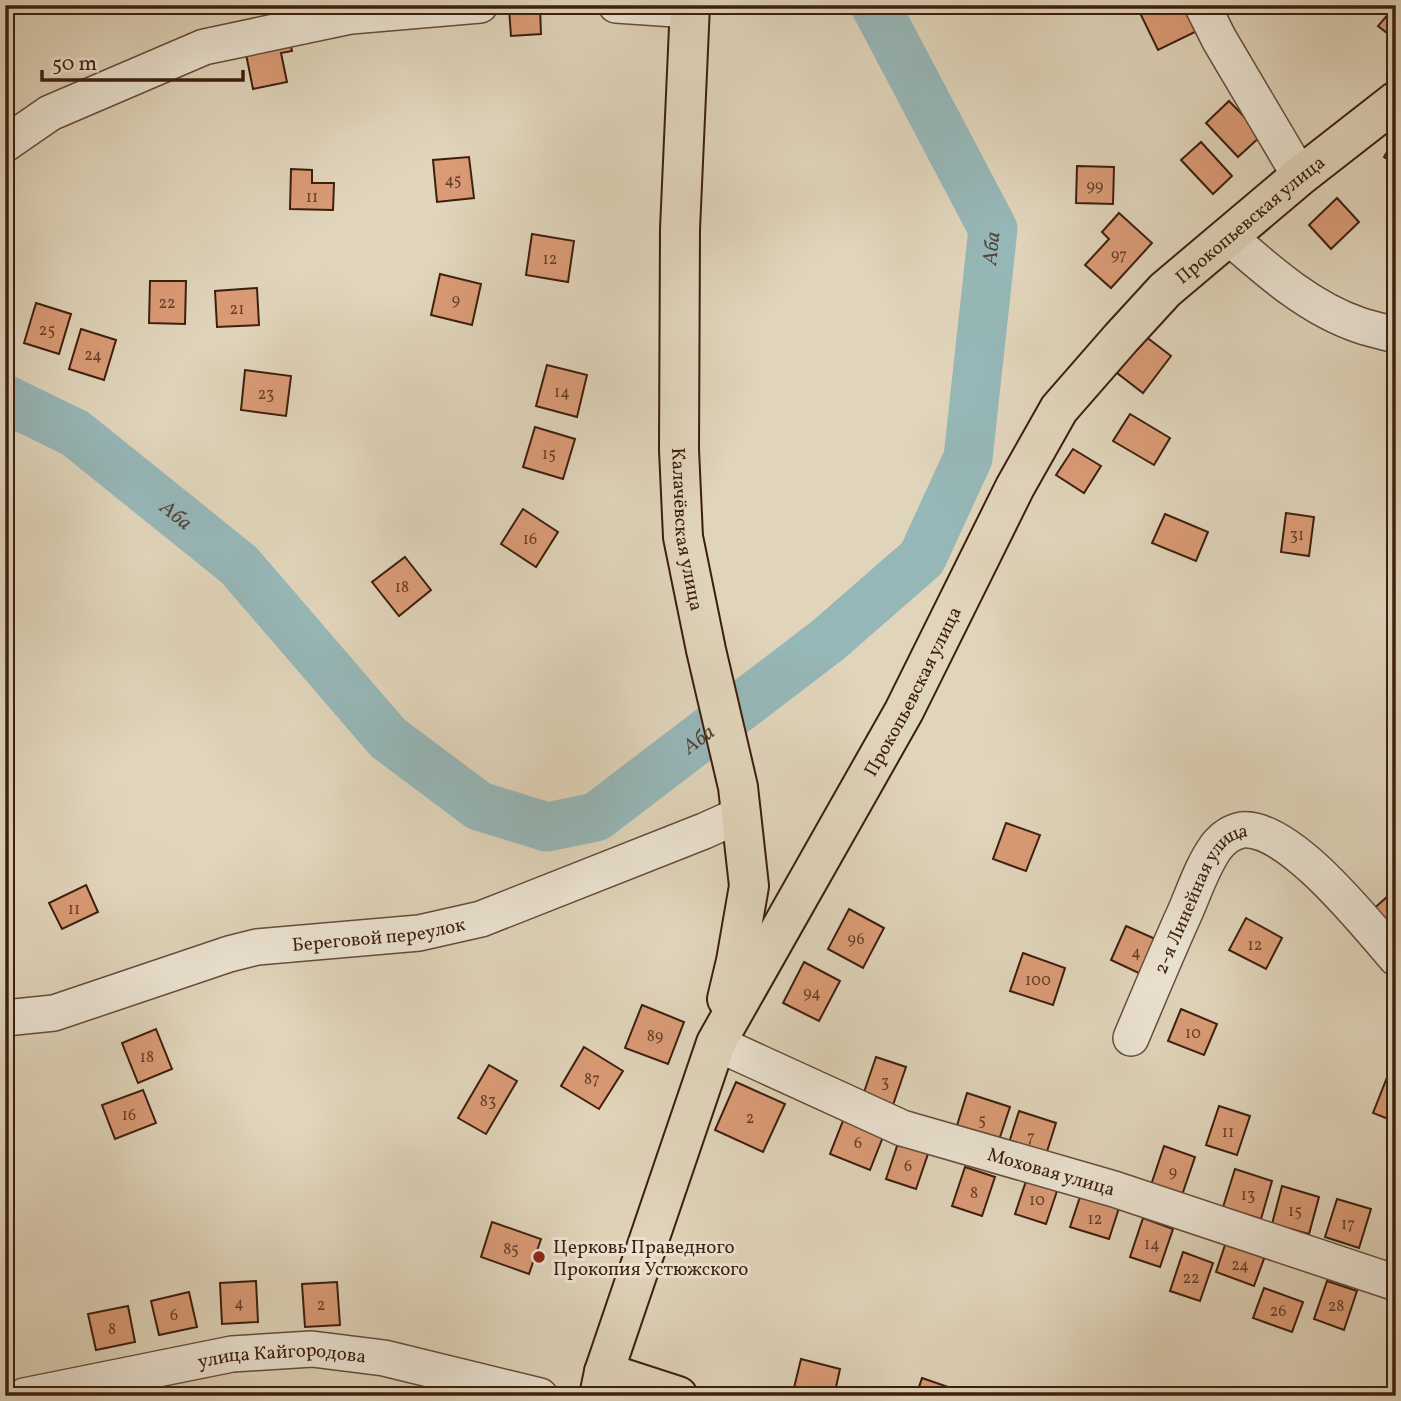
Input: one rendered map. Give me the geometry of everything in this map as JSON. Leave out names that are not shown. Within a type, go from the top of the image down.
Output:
[{"type":"main road","name":"Калачёвская улица","points":[[690,7],[680,229],[679,450],[683,537],[740,800],[749,886],[736,961],[716,1043]]},
{"type":"main road","name":"Прокопьевская улица","points":[[602,1384],[716,1043],[904,711],[1014,487],[1059,409],[1165,290],[1300,176],[1396,101]]},
{"type":"main road","points":[[602,1384],[678,1396]]},
{"type":"street","points":[[5,144],[50,113],[204,47],[351,16],[480,5]]},
{"type":"street","points":[[616,5],[690,7]]},
{"type":"street","points":[[1202,5],[1219,40],[1300,176]]},
{"type":"street","points":[[1229,237],[1276,278],[1317,305],[1357,325],[1396,335]]},
{"type":"street","name":"Береговой переулок","points":[[5,1018],[54,1013],[257,947],[419,933],[481,919],[704,831],[740,800]]},
{"type":"street","name":"2-я Линейная улица","points":[[1131,1038],[1215,848],[1226,836],[1244,830],[1266,835],[1291,849],[1317,871],[1396,958]]},
{"type":"street","name":"Моховая улица","points":[[716,1043],[902,1128],[1114,1189],[1396,1283]]},
{"type":"street","name":"улица Кайгородова","points":[[24,1396],[232,1354],[312,1349],[384,1358],[540,1396]]},
{"type":"building","points":[[1156,5],[1187,5],[1199,30],[1158,50],[1140,13]]},
{"type":"building","points":[[1396,5],[1396,40],[1378,26]]},
{"type":"building","points":[[540,8],[541,34],[511,36],[509,9]]},
{"type":"building","points":[[289,36],[292,51],[281,53],[287,82],[253,89],[244,44]]},
{"type":"building","points":[[1229,101],[1262,135],[1238,157],[1206,123]]},
{"type":"building","points":[[1396,138],[1396,165],[1384,157]]},
{"type":"building","points":[[1201,142],[1232,176],[1213,194],[1181,160]]},
{"type":"building","points":[[469,157],[474,198],[437,202],[433,160]]},
{"type":"building","points":[[1077,166],[1114,167],[1113,204],[1076,203]]},
{"type":"building","points":[[291,169],[312,170],[312,183],[334,183],[333,210],[290,209]]},
{"type":"building","points":[[1337,198],[1359,222],[1331,249],[1309,225]]},
{"type":"building","points":[[1119,213],[1152,243],[1111,288],[1085,265],[1109,239],[1102,232]]},
{"type":"building","points":[[532,234],[574,241],[568,282],[526,275]]},
{"type":"building","points":[[440,274],[481,284],[472,325],[431,315]]},
{"type":"building","points":[[150,281],[186,281],[185,324],[149,323]]},
{"type":"building","points":[[257,288],[259,325],[217,327],[215,291]]},
{"type":"building","points":[[36,303],[71,314],[59,354],[24,343]]},
{"type":"building","points":[[81,329],[116,340],[104,380],[69,369]]},
{"type":"building","points":[[1145,336],[1171,356],[1143,393],[1117,373]]},
{"type":"building","points":[[547,365],[587,375],[577,417],[536,406]]},
{"type":"building","points":[[245,370],[291,376],[286,416],[241,410]]},
{"type":"building","points":[[1130,414],[1170,438],[1154,465],[1113,441]]},
{"type":"building","points":[[535,427],[575,439],[563,479],[523,467]]},
{"type":"building","points":[[1073,449],[1101,466],[1084,493],[1056,475]]},
{"type":"building","points":[[523,509],[558,532],[536,567],[501,544]]},
{"type":"building","points":[[1286,513],[1314,517],[1309,556],[1281,552]]},
{"type":"building","points":[[1165,514],[1208,532],[1196,561],[1152,543]]},
{"type":"building","points":[[405,557],[431,590],[399,616],[372,582]]},
{"type":"building","points":[[1006,823],[1040,835],[1026,871],[993,859]]},
{"type":"building","points":[[86,885],[98,912],[62,929],[49,903]]},
{"type":"building","points":[[1388,896],[1396,904],[1396,942],[1369,913]]},
{"type":"building","points":[[849,909],[884,928],[863,968],[828,949]]},
{"type":"building","points":[[1246,918],[1282,938],[1266,969],[1229,950]]},
{"type":"building","points":[[1126,926],[1160,941],[1145,976],[1111,960]]},
{"type":"building","points":[[1023,953],[1065,968],[1053,1005],[1010,991]]},
{"type":"building","points":[[804,962],[840,981],[819,1021],[783,1003]]},
{"type":"building","points":[[642,1005],[684,1022],[668,1064],[625,1048]]},
{"type":"building","points":[[1181,1009],[1217,1024],[1204,1055],[1168,1041]]},
{"type":"building","points":[[156,1029],[172,1069],[138,1083],[122,1043]]},
{"type":"building","points":[[584,1047],[623,1071],[599,1109],[561,1086]]},
{"type":"building","points":[[876,1057],[906,1067],[893,1105],[863,1095]]},
{"type":"building","points":[[489,1065],[517,1081],[486,1134],[458,1118]]},
{"type":"building","points":[[1388,1075],[1396,1078],[1396,1122],[1373,1113]]},
{"type":"building","points":[[736,1082],[785,1104],[763,1152],[715,1130]]},
{"type":"building","points":[[143,1090],[156,1123],[115,1139],[102,1105]]},
{"type":"building","points":[[967,1093],[1010,1107],[997,1146],[955,1132]]},
{"type":"building","points":[[1219,1106],[1250,1116],[1237,1155],[1206,1145]]},
{"type":"building","points":[[1019,1111],[1056,1123],[1044,1161],[1007,1149]]},
{"type":"building","points":[[846,1113],[886,1129],[870,1170],[830,1154]]},
{"type":"building","points":[[899,1140],[929,1151],[916,1189],[886,1179]]},
{"type":"building","points":[[1164,1146],[1195,1157],[1182,1195],[1151,1185]]},
{"type":"building","points":[[965,1167],[995,1177],[982,1216],[952,1206]]},
{"type":"building","points":[[1235,1169],[1272,1181],[1261,1219],[1223,1207]]},
{"type":"building","points":[[1028,1175],[1059,1185],[1046,1224],[1015,1214]]},
{"type":"building","points":[[1282,1186],[1319,1197],[1309,1234],[1272,1224]]},
{"type":"building","points":[[1080,1197],[1119,1208],[1109,1239],[1070,1227]]},
{"type":"building","points":[[1337,1199],[1371,1209],[1359,1248],[1325,1237]]},
{"type":"building","points":[[1143,1218],[1173,1229],[1160,1267],[1130,1257]]},
{"type":"building","points":[[492,1222],[541,1239],[529,1274],[481,1257]]},
{"type":"building","points":[[1226,1242],[1265,1256],[1254,1286],[1216,1272]]},
{"type":"building","points":[[1183,1252],[1213,1263],[1200,1301],[1170,1291]]},
{"type":"building","points":[[256,1281],[258,1322],[222,1324],[220,1283]]},
{"type":"building","points":[[1327,1281],[1357,1291],[1344,1330],[1314,1319]]},
{"type":"building","points":[[337,1282],[340,1325],[305,1327],[302,1284]]},
{"type":"building","points":[[1264,1288],[1303,1302],[1292,1332],[1253,1318]]},
{"type":"building","points":[[189,1292],[197,1327],[159,1335],[151,1301]]},
{"type":"building","points":[[128,1306],[135,1342],[96,1350],[88,1314]]},
{"type":"building","points":[[801,1359],[840,1369],[834,1396],[792,1396]]},
{"type":"building","points":[[922,1378],[957,1390],[955,1396],[916,1396]]},
{"type":"building","points":[[329,1387],[329,1396],[289,1396],[289,1389]]},
{"type":"waterway","name":"Аба","points":[[5,399],[75,433],[239,565],[388,738],[479,806],[547,827],[596,817],[828,640],[922,558],[968,458],[993,229],[875,5]]},
{"type":"place","name":"Церковь Праведного Прокопия Устюжского","points":[[539,1257]]}]
